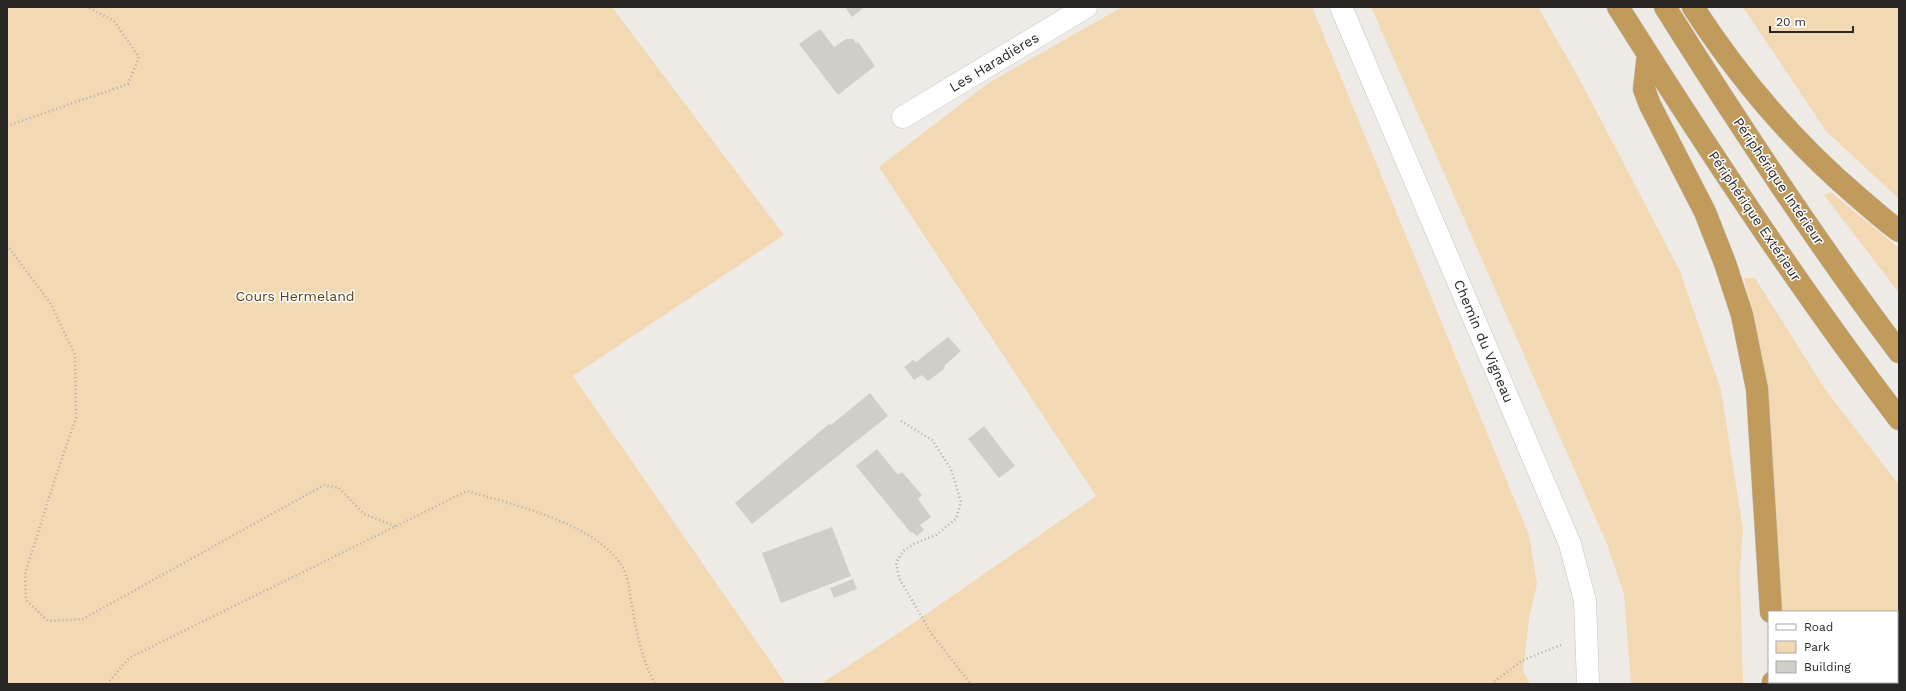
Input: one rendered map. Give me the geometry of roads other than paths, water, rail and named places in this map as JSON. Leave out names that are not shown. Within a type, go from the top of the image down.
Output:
[{"type":"highway","name":"Périphérique Extérieur","points":[[1618,7],[1748,208],[1841,343],[1899,419]]},
{"type":"highway","name":"Périphérique Intérieur","points":[[1665,7],[1774,176],[1868,311],[1899,352]]},
{"type":"highway","points":[[1693,7],[1712,38],[1757,96],[1818,162],[1899,231]]},
{"type":"highway","points":[[1648,54],[1644,89],[1650,105],[1705,212],[1725,263],[1742,315],[1757,389],[1770,611]]},
{"type":"street","name":"Les Haradières","points":[[902,117],[1086,7]]},
{"type":"street","name":"Chemin du Vigneau","points":[[1341,7],[1570,544],[1585,601],[1588,684]]},
{"type":"park label","name":"Cours Hermeland","points":[[295,296]]}]
